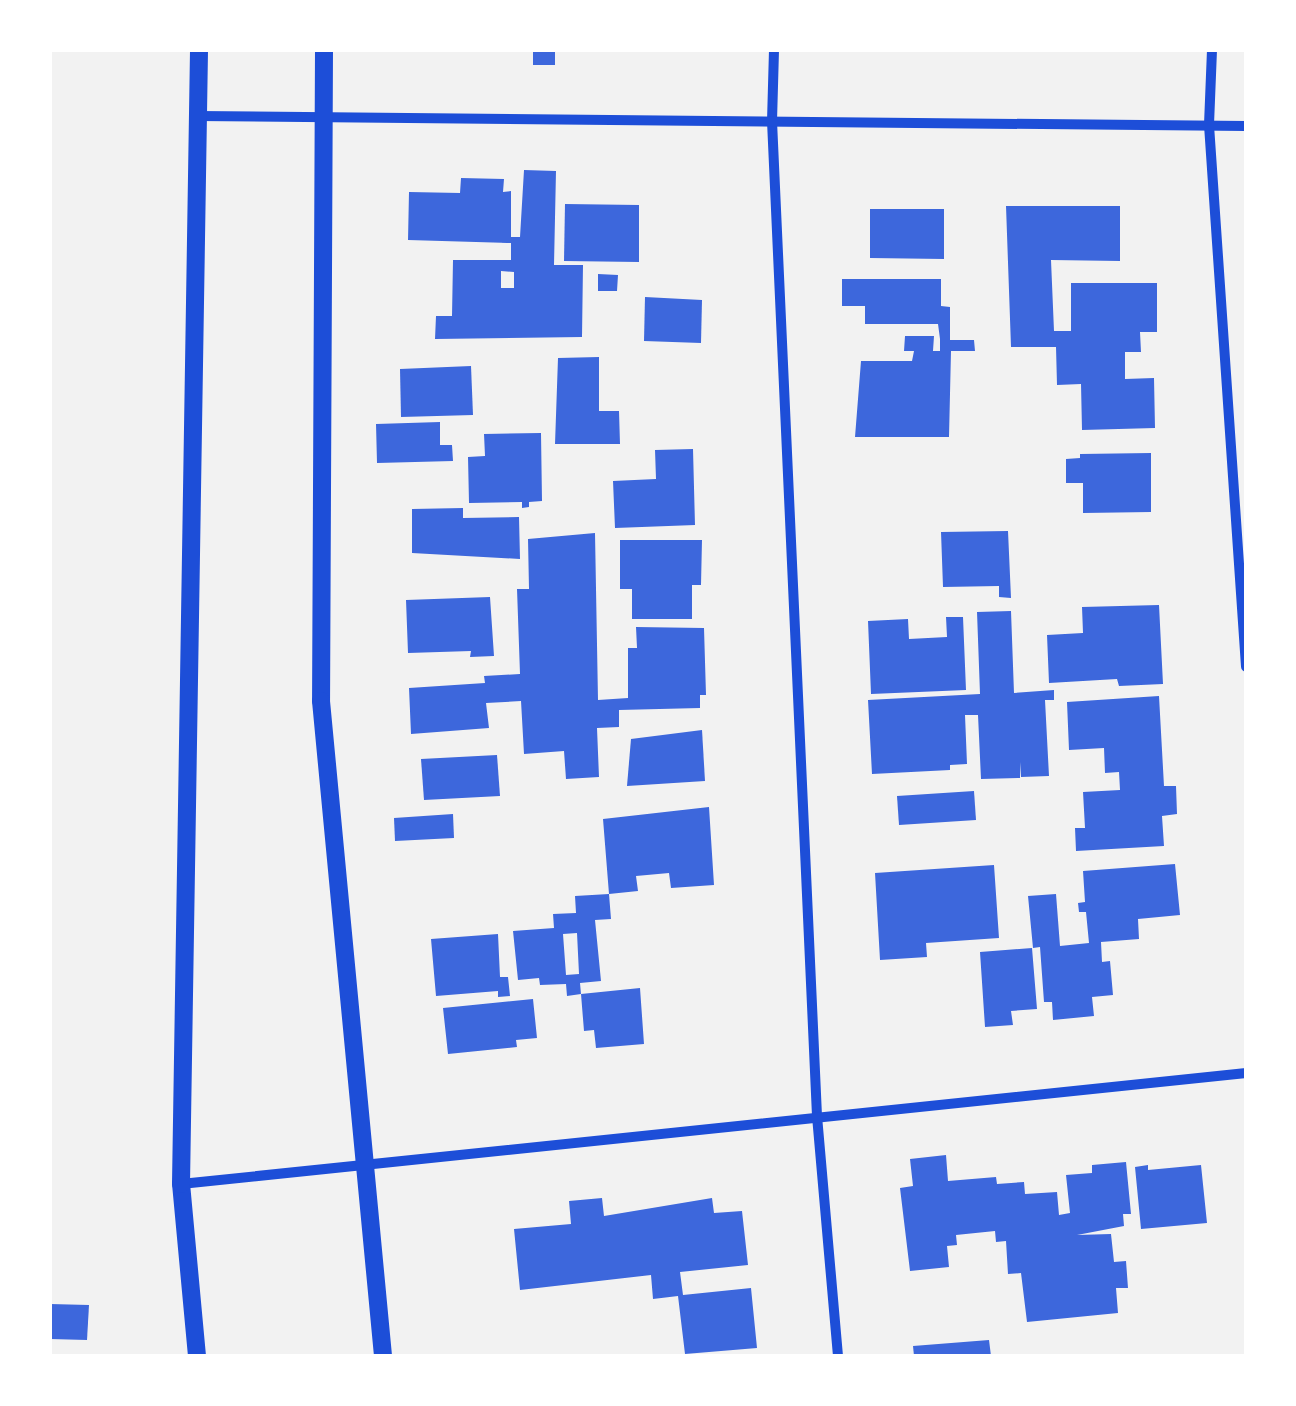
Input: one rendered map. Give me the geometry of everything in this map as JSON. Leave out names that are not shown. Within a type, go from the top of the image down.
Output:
[{"type":"street","points":[[197,1356],[181,1184],[199,50]]},
{"type":"street","points":[[324,50],[321,702],[383,1356]]},
{"type":"street","points":[[774,50],[772,120],[818,1116],[838,1356]]},
{"type":"street","points":[[1212,50],[1210,125],[1246,667]]},
{"type":"street","points":[[198,116],[1246,126]]},
{"type":"street","points":[[181,1184],[1246,1073]]},
{"type":"street","points":[[375,1356],[379,1336]]},
{"type":"building","points":[[533,50],[555,50],[555,65],[533,65]]},
{"type":"building","points":[[524,170],[556,171],[554,265],[583,265],[582,337],[435,339],[436,316],[452,316],[453,260],[511,260],[511,243],[408,240],[409,192],[460,193],[461,178],[504,179],[503,192],[511,191],[511,237],[520,237]],"holes":[[[501,271],[514,272],[514,288],[501,288]]]},
{"type":"building","points":[[565,204],[639,205],[639,262],[564,261]]},
{"type":"building","points":[[1006,206],[1120,206],[1120,261],[1051,260],[1054,331],[1071,331],[1071,283],[1157,283],[1157,332],[1140,332],[1141,352],[1125,352],[1125,379],[1154,378],[1155,428],[1082,430],[1081,384],[1057,385],[1056,347],[1011,347]]},
{"type":"building","points":[[870,209],[944,209],[944,259],[870,258]]},
{"type":"building","points":[[598,274],[618,275],[617,291],[598,291]]},
{"type":"building","points":[[842,279],[941,279],[941,306],[950,307],[950,340],[974,340],[975,351],[951,351],[949,437],[855,437],[861,361],[912,361],[914,351],[904,351],[905,336],[934,336],[933,351],[940,351],[940,339],[938,324],[865,324],[865,306],[842,306]]},
{"type":"building","points":[[645,297],[702,300],[701,343],[644,341]]},
{"type":"building","points":[[599,357],[599,411],[619,411],[620,444],[555,444],[558,358]]},
{"type":"building","points":[[471,366],[473,415],[401,417],[400,369]]},
{"type":"building","points":[[440,422],[440,445],[452,445],[453,461],[377,463],[376,424]]},
{"type":"building","points":[[541,433],[542,501],[529,502],[529,507],[522,508],[522,502],[469,503],[468,457],[485,456],[484,434]]},
{"type":"building","points":[[693,449],[695,525],[615,528],[613,481],[656,479],[655,450]]},
{"type":"building","points":[[1151,453],[1151,512],[1083,513],[1083,483],[1066,483],[1066,459],[1080,458],[1080,454]]},
{"type":"building","points":[[463,508],[463,518],[519,517],[520,559],[412,553],[412,509]]},
{"type":"building","points":[[1008,531],[1011,598],[999,597],[999,586],[943,587],[941,532]]},
{"type":"building","points":[[595,533],[598,700],[628,698],[628,648],[637,648],[636,627],[704,628],[706,695],[700,695],[700,708],[619,710],[619,727],[597,728],[599,777],[566,779],[564,751],[524,754],[521,701],[486,703],[489,728],[411,734],[409,688],[485,683],[484,676],[520,674],[517,589],[529,589],[528,539]]},
{"type":"building","points":[[620,540],[702,540],[701,585],[692,585],[692,619],[632,619],[632,589],[620,589]]},
{"type":"building","points":[[490,597],[494,656],[470,657],[471,651],[408,653],[406,600]]},
{"type":"building","points":[[1159,605],[1163,684],[1119,686],[1117,679],[1049,683],[1047,635],[1083,633],[1082,607]]},
{"type":"building","points":[[1011,611],[1014,693],[1054,690],[1054,700],[1045,700],[1049,776],[1021,777],[1020,762],[1020,778],[981,779],[978,715],[965,715],[967,764],[950,765],[950,770],[872,774],[868,700],[980,694],[977,612]]},
{"type":"building","points":[[946,617],[963,617],[966,690],[871,694],[868,621],[908,619],[909,639],[947,637]]},
{"type":"building","points":[[1159,696],[1164,786],[1176,786],[1177,814],[1162,816],[1164,846],[1076,851],[1075,828],[1085,828],[1083,792],[1120,790],[1119,772],[1105,773],[1104,748],[1069,750],[1067,702]]},
{"type":"building","points":[[702,730],[705,781],[627,786],[631,739]]},
{"type":"building","points":[[497,755],[500,796],[424,800],[421,759]]},
{"type":"building","points":[[974,791],[976,820],[899,825],[897,796]]},
{"type":"building","points":[[709,807],[714,885],[671,888],[669,873],[636,876],[638,891],[609,894],[603,819]]},
{"type":"building","points":[[453,814],[454,838],[395,841],[394,818]]},
{"type":"building","points":[[1175,864],[1180,915],[1138,919],[1139,939],[1101,942],[1102,962],[1110,961],[1113,995],[1092,997],[1094,1016],[1053,1020],[1052,1002],[1044,1002],[1040,947],[1033,948],[1028,896],[1056,894],[1060,946],[1089,943],[1086,912],[1079,912],[1078,903],[1085,902],[1083,871]]},
{"type":"building","points":[[994,865],[999,938],[926,943],[927,957],[880,960],[875,873]]},
{"type":"building","points":[[609,894],[611,919],[595,920],[601,981],[580,983],[581,994],[567,996],[566,984],[540,985],[539,978],[518,980],[513,931],[554,928],[553,914],[576,913],[575,896]],"holes":[[[577,933],[579,974],[566,975],[563,934]]]},
{"type":"building","points":[[498,934],[500,977],[508,977],[510,996],[498,997],[498,991],[436,996],[431,939]]},
{"type":"building","points":[[1032,948],[1037,1009],[1011,1011],[1013,1025],[985,1027],[980,952]]},
{"type":"building","points":[[640,988],[644,1044],[596,1048],[594,1030],[584,1031],[581,994]]},
{"type":"building","points":[[533,999],[537,1038],[516,1040],[517,1047],[448,1054],[443,1008]]},
{"type":"building","points":[[946,1155],[948,1181],[996,1177],[997,1184],[1024,1182],[1025,1194],[1057,1192],[1059,1215],[1070,1213],[1066,1175],[1092,1173],[1092,1165],[1126,1162],[1131,1214],[1123,1214],[1124,1226],[1077,1235],[1111,1234],[1114,1262],[1126,1261],[1128,1288],[1116,1288],[1118,1313],[1027,1322],[1021,1273],[1008,1274],[1006,1241],[996,1242],[995,1231],[956,1235],[957,1245],[947,1246],[949,1267],[910,1271],[900,1188],[913,1186],[910,1159]]},
{"type":"building","points":[[1148,1165],[1148,1170],[1201,1165],[1207,1223],[1141,1229],[1135,1167]]},
{"type":"building","points":[[602,1198],[604,1216],[712,1198],[714,1213],[742,1211],[748,1265],[680,1272],[683,1295],[751,1288],[757,1348],[685,1354],[678,1296],[653,1299],[651,1275],[520,1290],[514,1229],[571,1224],[569,1201]]},
{"type":"building","points":[[50,1304],[89,1305],[87,1340],[50,1339]]},
{"type":"building","points":[[989,1340],[991,1356],[914,1356],[913,1346]]}]
